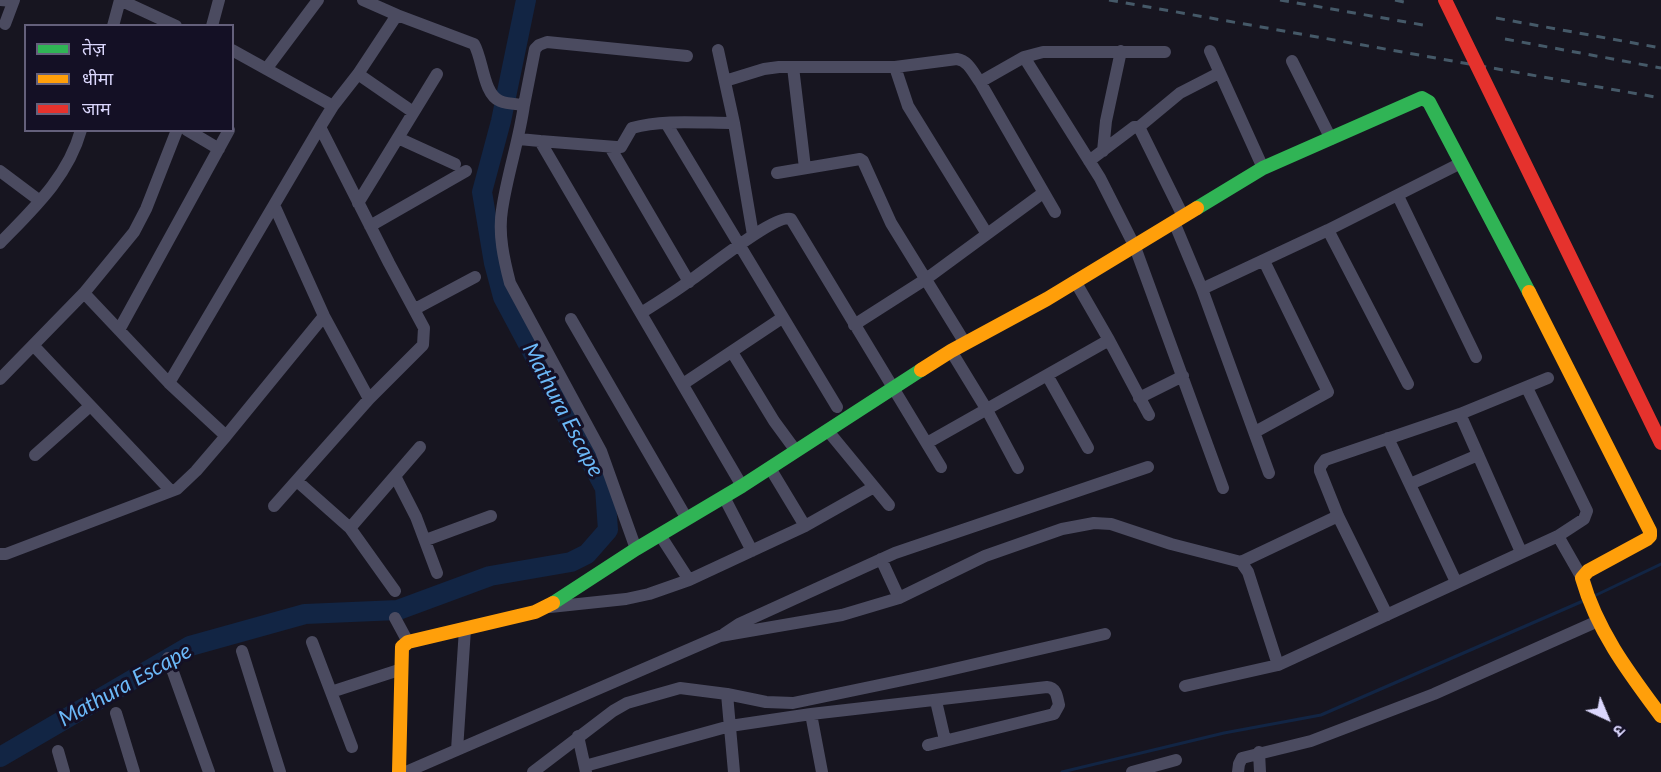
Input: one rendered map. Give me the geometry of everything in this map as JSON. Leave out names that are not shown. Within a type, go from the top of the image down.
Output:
[{"type":"main road","points":[[1445,0],[1661,443]]},
{"type":"main road","points":[[1460,0],[1661,412]]},
{"type":"main road","points":[[399,772],[402,647],[408,642],[535,612],[547,607],[636,549],[742,486],[951,351],[1135,247],[1263,168],[1419,99],[1426,99],[1461,162],[1564,359],[1650,531],[1647,539],[1588,571],[1583,583],[1598,621],[1630,673],[1661,716]]},
{"type":"street","points":[[0,0],[13,1],[5,24]]},
{"type":"street","points":[[113,24],[120,0],[172,24]]},
{"type":"street","points":[[213,24],[219,0]]},
{"type":"street","points":[[267,68],[318,0]]},
{"type":"street","points":[[363,0],[474,44],[490,93],[500,101],[520,104]]},
{"type":"street","points":[[169,383],[333,106],[358,74],[397,15]]},
{"type":"street","points":[[636,549],[601,451],[510,283],[501,239],[502,211],[519,139],[520,104],[535,49],[547,42],[687,56]]},
{"type":"street","points":[[718,50],[734,123],[753,235]]},
{"type":"street","points":[[234,51],[333,106]]},
{"type":"street","points":[[1103,151],[1106,121],[1121,51]]},
{"type":"street","points":[[1210,51],[1263,168]]},
{"type":"street","points":[[980,82],[1024,57],[1043,52],[1165,52]]},
{"type":"street","points":[[1024,57],[1089,161],[1135,247],[1223,488]]},
{"type":"street","points":[[724,81],[764,69],[895,67],[957,59],[967,63],[980,82],[1054,212]]},
{"type":"street","points":[[1292,61],[1331,139]]},
{"type":"street","points":[[793,67],[805,168]]},
{"type":"street","points":[[895,67],[908,106],[987,234]]},
{"type":"street","points":[[1089,161],[1134,127],[1139,127],[1180,93],[1219,73]]},
{"type":"street","points":[[358,74],[413,112]]},
{"type":"street","points":[[358,203],[437,74]]},
{"type":"street","points":[[519,139],[621,147],[632,128],[666,123],[734,123]]},
{"type":"street","points":[[666,123],[837,407]]},
{"type":"street","points":[[274,506],[369,399],[423,345],[424,328],[320,127]]},
{"type":"street","points":[[1139,127],[1179,219],[1269,473]]},
{"type":"street","points":[[0,243],[40,201],[64,171],[75,150],[80,132]]},
{"type":"street","points":[[0,379],[84,292],[134,232],[146,209],[176,132]]},
{"type":"street","points":[[190,132],[219,149]]},
{"type":"street","points":[[119,330],[228,132]]},
{"type":"street","points":[[398,138],[455,164]]},
{"type":"street","points":[[540,141],[742,486]]},
{"type":"street","points":[[610,147],[689,282]]},
{"type":"street","points":[[777,173],[860,159],[864,161],[885,213],[965,343]]},
{"type":"street","points":[[1202,289],[1398,196],[1461,162]]},
{"type":"street","points":[[0,171],[40,201]]},
{"type":"street","points":[[370,226],[466,171]]},
{"type":"street","points":[[854,325],[926,279],[1043,193]]},
{"type":"street","points":[[1398,196],[1476,357]]},
{"type":"street","points":[[274,206],[324,316],[369,399]]},
{"type":"street","points":[[641,313],[689,282],[753,235],[784,218],[791,219],[941,467]]},
{"type":"street","points":[[1328,230],[1408,384]]},
{"type":"street","points":[[1255,432],[1328,392],[1264,261]]},
{"type":"street","points":[[415,309],[476,277]]},
{"type":"street","points":[[1075,281],[1149,415]]},
{"type":"street","points":[[84,292],[169,383],[226,436]]},
{"type":"street","points":[[0,554],[6,554],[177,489],[226,436],[324,316]]},
{"type":"street","points":[[683,384],[782,318]]},
{"type":"street","points":[[571,319],[687,519]]},
{"type":"street","points":[[927,444],[1109,340]]},
{"type":"street","points":[[33,345],[171,491]]},
{"type":"street","points":[[951,351],[987,410],[1018,468]]},
{"type":"street","points":[[732,352],[774,421],[796,451]]},
{"type":"street","points":[[1047,375],[1088,448]]},
{"type":"street","points":[[1139,398],[1183,376]]},
{"type":"street","points":[[1387,615],[1338,516],[1320,471],[1322,463],[1325,460],[1461,414],[1548,378]]},
{"type":"street","points":[[1185,686],[1278,664],[1558,536],[1584,519],[1587,512],[1527,388]]},
{"type":"street","points":[[35,455],[90,406]]},
{"type":"street","points":[[1461,414],[1521,552]]},
{"type":"street","points":[[828,431],[889,506]]},
{"type":"street","points":[[1388,438],[1456,582]]},
{"type":"street","points":[[350,528],[420,447]]},
{"type":"street","points":[[1410,484],[1478,455]]},
{"type":"street","points":[[406,772],[720,636],[739,624],[881,559],[1148,467]]},
{"type":"street","points":[[770,468],[804,525]]},
{"type":"street","points":[[395,476],[426,540],[437,573]]},
{"type":"street","points":[[297,481],[350,528],[395,591]]},
{"type":"street","points":[[547,607],[626,599],[649,594],[689,580],[804,525],[874,487]]},
{"type":"street","points":[[724,497],[752,551]]},
{"type":"street","points":[[426,540],[492,516]]},
{"type":"street","points":[[720,636],[842,615],[899,598],[985,556],[1062,529],[1111,524],[1171,544],[1241,562],[1338,516]]},
{"type":"street","points":[[660,535],[689,580]]},
{"type":"street","points":[[1558,536],[1583,583]]},
{"type":"street","points":[[881,559],[899,598]]},
{"type":"street","points":[[1241,562],[1248,572],[1278,664]]},
{"type":"street","points":[[395,618],[408,642]]},
{"type":"street","points":[[1238,772],[1242,758],[1311,741],[1434,694],[1598,621]]},
{"type":"street","points":[[457,750],[465,629]]},
{"type":"street","points":[[533,772],[578,736],[627,703],[680,688],[728,694],[765,702],[794,703],[1105,634]]},
{"type":"street","points":[[312,642],[352,747]]},
{"type":"street","points":[[242,651],[280,772]]},
{"type":"street","points":[[168,658],[208,772]]},
{"type":"street","points":[[331,692],[402,669]]},
{"type":"street","points":[[578,736],[586,769],[730,726],[811,714],[1047,687],[1056,692],[1059,705],[1054,714],[928,745]]},
{"type":"street","points":[[728,694],[734,772]]},
{"type":"street","points":[[936,701],[945,740]]},
{"type":"street","points":[[116,713],[134,772]]},
{"type":"street","points":[[811,714],[822,772]]},
{"type":"street","points":[[58,751],[64,772]]},
{"type":"street","points":[[1259,752],[1260,772]]},
{"type":"street","points":[[1132,772],[1176,760]]},
{"type":"waterway","name":"Mathura Escape","points":[[0,757],[190,646],[305,614],[398,610],[490,576],[571,562],[587,554],[608,530],[605,488],[503,297],[494,263],[482,192],[501,121],[526,0]]},
{"type":"waterway","points":[[1592,597],[1661,564]]},
{"type":"waterway","points":[[1062,772],[1224,733],[1321,715],[1583,601]]},
{"type":"railway","points":[[1109,0],[1661,98]]},
{"type":"railway","points":[[1280,0],[1429,26]]},
{"type":"railway","points":[[1395,0],[1404,2]]},
{"type":"railway","points":[[1496,18],[1661,48]]},
{"type":"railway","points":[[1505,39],[1661,68]]},
{"type":"traffic: fast","points":[[1197,208],[1263,168],[1422,98],[1429,102],[1529,292]]},
{"type":"traffic: fast","points":[[553,603],[636,549],[742,486],[921,370]]},
{"type":"traffic: slow","points":[[921,370],[951,351],[1047,299],[1197,208]]},
{"type":"traffic: slow","points":[[1529,292],[1650,531],[1647,539],[1588,571],[1582,578],[1605,634],[1661,716]]},
{"type":"traffic: slow","points":[[399,772],[402,647],[408,642],[535,612],[553,603]]},
{"type":"traffic: jam","points":[[1445,0],[1661,443]]}]
